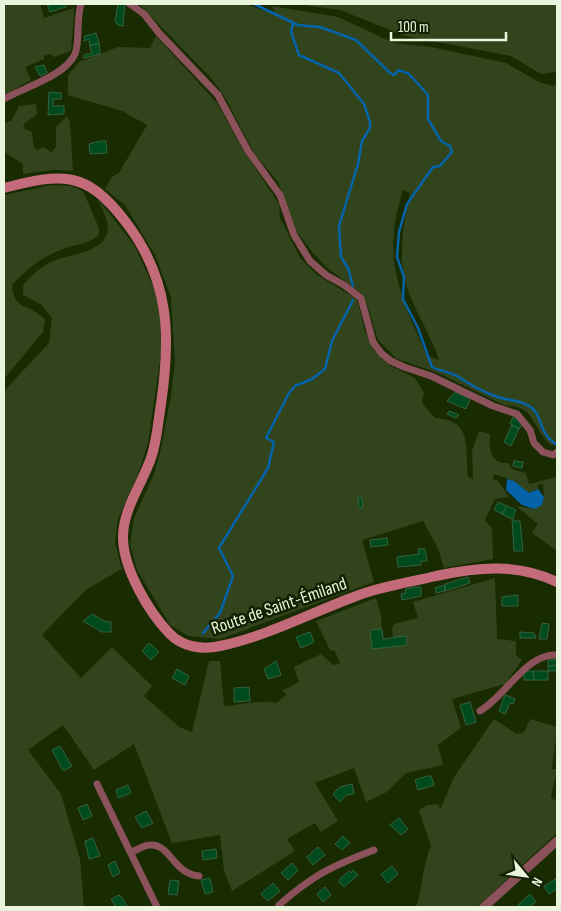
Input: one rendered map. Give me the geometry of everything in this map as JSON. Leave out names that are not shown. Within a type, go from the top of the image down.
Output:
[{"type":"main road","name":"Route de Saint-Émiland","points":[[4,188],[56,177],[80,182],[103,196],[121,215],[148,254],[164,301],[168,342],[166,368],[152,456],[127,514],[123,539],[125,557],[134,578],[168,633],[178,641],[192,646],[220,646],[362,594],[463,570],[491,567],[509,568],[531,572],[557,582]]},
{"type":"street","points":[[4,99],[57,73],[67,65],[75,52],[78,15],[81,4]]},
{"type":"street","points":[[130,4],[144,14],[159,34],[218,95],[248,151],[280,196],[294,235],[310,261],[326,276],[344,285],[361,298],[373,342],[381,352],[391,361],[404,367],[431,376],[493,406],[517,414],[530,430],[534,443],[542,452],[552,455],[557,452]]},
{"type":"street","points":[[480,711],[492,704],[531,662],[542,656],[557,655]]},
{"type":"street","points":[[97,784],[157,907]]},
{"type":"street","points":[[484,907],[557,841]]},
{"type":"street","points":[[131,852],[150,845],[160,847],[183,872],[199,876]]},
{"type":"street","points":[[280,907],[301,886],[331,866],[374,850]]},
{"type":"green space","points":[[4,4],[40,4],[44,18],[74,8],[74,14],[71,51],[54,57],[50,54],[44,56],[44,59],[25,67],[31,80],[4,95]]},
{"type":"green space","points":[[139,4],[246,4],[276,15],[272,6],[338,17],[394,43],[431,47],[506,63],[539,82],[553,86],[557,84],[557,444],[552,446],[545,439],[523,409],[504,405],[436,372],[397,359],[378,340],[364,295],[326,267],[297,232],[278,182],[254,153],[226,99],[212,79]],"holes":[[[403,190],[410,193],[403,232],[403,271],[410,296],[439,360],[427,356],[409,314],[397,276],[394,256],[397,214]]]},
{"type":"green space","points":[[297,4],[557,4],[557,72],[541,74],[511,56],[405,36],[340,10]]},
{"type":"green space","points":[[156,36],[217,103],[243,150],[279,204],[280,218],[300,258],[317,275],[357,299],[365,331],[374,351],[391,366],[415,378],[424,393],[422,403],[435,418],[456,424],[461,430],[465,437],[468,477],[473,479],[472,451],[479,431],[490,434],[490,445],[494,458],[502,463],[508,463],[512,469],[526,473],[529,484],[557,477],[557,551],[532,533],[538,524],[516,506],[534,509],[544,497],[543,484],[538,485],[538,489],[529,493],[514,481],[494,474],[493,480],[498,481],[509,497],[495,499],[485,520],[492,529],[493,559],[444,568],[438,548],[423,521],[362,540],[374,582],[220,639],[188,636],[170,625],[137,570],[130,544],[134,518],[154,474],[160,453],[171,396],[175,362],[171,297],[155,255],[125,205],[105,189],[112,177],[119,173],[147,125],[122,111],[68,95],[68,75],[79,62],[118,47],[150,48]]},
{"type":"green space","points":[[36,104],[37,114],[25,123],[23,128],[32,132],[34,148],[38,150],[43,147],[51,152],[56,147],[56,127],[67,116],[70,122],[73,171],[53,170],[23,174],[23,164],[4,152],[4,123],[11,121],[19,106]]},
{"type":"green space","points":[[51,185],[71,186],[83,191],[99,228],[99,235],[90,241],[63,249],[42,259],[23,273],[12,285],[13,294],[19,304],[39,314],[45,320],[43,332],[4,379],[4,195]]},
{"type":"green space","points":[[98,199],[134,245],[154,288],[160,306],[161,355],[148,443],[140,469],[118,519],[115,543],[122,569],[87,589],[42,635],[81,678],[112,647],[152,686],[144,696],[179,727],[192,732],[209,661],[220,661],[224,706],[258,702],[277,703],[287,694],[282,691],[299,682],[294,667],[321,654],[333,665],[340,663],[335,651],[330,650],[316,621],[376,598],[382,629],[370,631],[372,649],[406,645],[406,636],[393,638],[392,628],[394,624],[418,618],[413,602],[495,578],[497,639],[516,641],[516,655],[522,660],[505,684],[452,699],[461,728],[438,745],[443,765],[406,773],[387,792],[366,802],[354,768],[315,783],[338,821],[321,832],[315,823],[287,839],[295,851],[232,891],[224,871],[220,835],[172,843],[134,744],[94,770],[63,725],[28,750],[61,794],[80,859],[84,907],[4,907],[4,391],[49,343],[52,318],[42,305],[23,295],[23,286],[34,273],[49,263],[93,248],[106,237],[108,224]]},
{"type":"green space","points":[[494,719],[517,734],[524,732],[530,719],[557,727],[552,769],[557,769],[551,798],[557,801],[557,833],[477,907],[416,907],[431,846],[419,810],[427,805],[439,804],[440,810],[454,777]]},
{"type":"water","points":[[507,479],[514,481],[529,493],[538,489],[544,497],[542,505],[534,509],[522,505],[506,490]]},
{"type":"building","points":[[47,4],[65,4],[66,7],[50,12]]},
{"type":"building","points":[[118,4],[125,4],[123,26],[118,25],[115,21]]},
{"type":"building","points":[[96,33],[99,43],[90,46],[89,39],[84,41],[85,36]]},
{"type":"building","points":[[99,43],[100,54],[84,58],[84,55],[92,53],[90,46]]},
{"type":"building","points":[[44,65],[47,73],[40,76],[35,67]]},
{"type":"building","points":[[49,92],[61,93],[61,99],[53,99],[53,106],[64,106],[64,114],[48,115]]},
{"type":"building","points":[[106,141],[107,153],[90,154],[89,144]]},
{"type":"building","points":[[455,392],[470,399],[466,409],[447,401]]},
{"type":"building","points":[[449,411],[459,415],[456,418],[447,414]]},
{"type":"building","points":[[517,416],[523,422],[519,429],[510,424],[513,417],[516,418]]},
{"type":"building","points":[[512,425],[519,429],[511,446],[504,442]]},
{"type":"building","points":[[514,461],[523,462],[522,468],[513,466]]},
{"type":"building","points":[[362,497],[363,507],[359,508],[358,498]]},
{"type":"building","points":[[498,502],[507,506],[502,514],[494,510]]},
{"type":"building","points":[[507,506],[516,510],[513,517],[514,521],[520,521],[523,551],[514,551],[512,519],[502,514]]},
{"type":"building","points":[[387,538],[388,545],[371,547],[370,540]]},
{"type":"building","points":[[418,549],[425,549],[427,561],[421,561],[421,565],[398,567],[397,557],[419,554]]},
{"type":"building","points":[[468,577],[470,583],[445,591],[445,584]]},
{"type":"building","points":[[445,585],[445,591],[436,593],[435,588]]},
{"type":"building","points":[[421,587],[421,596],[402,600],[401,594],[406,593],[405,589]]},
{"type":"building","points":[[518,595],[518,606],[502,606],[502,597]]},
{"type":"building","points":[[92,614],[104,621],[111,622],[111,632],[102,632],[83,621]]},
{"type":"building","points":[[542,623],[549,624],[547,639],[539,639]]},
{"type":"building","points":[[382,629],[383,639],[406,636],[407,645],[372,649],[370,630]]},
{"type":"building","points":[[310,632],[314,642],[301,648],[296,637]]},
{"type":"building","points":[[520,632],[534,633],[536,638],[520,638]]},
{"type":"building","points":[[149,643],[159,652],[151,660],[142,651]]},
{"type":"building","points":[[557,658],[557,665],[548,666],[548,660],[555,660]]},
{"type":"building","points":[[276,661],[281,675],[268,679],[264,669]]},
{"type":"building","points":[[557,665],[557,671],[548,671],[548,666]]},
{"type":"building","points":[[177,669],[189,676],[185,685],[172,678]]},
{"type":"building","points":[[524,671],[533,671],[534,680],[524,680]]},
{"type":"building","points":[[533,671],[548,671],[548,680],[534,680]]},
{"type":"building","points":[[249,687],[250,701],[234,702],[234,688]]},
{"type":"building","points":[[505,695],[515,699],[513,704],[510,703],[505,714],[499,711]]},
{"type":"building","points":[[470,702],[476,722],[466,725],[460,705]]},
{"type":"building","points":[[60,746],[72,766],[63,771],[52,750]]},
{"type":"building","points":[[431,776],[434,785],[418,790],[415,780]]},
{"type":"building","points":[[352,784],[354,794],[346,795],[340,802],[333,794],[340,787]]},
{"type":"building","points":[[128,785],[131,793],[118,798],[116,790]]},
{"type":"building","points":[[87,804],[92,816],[83,820],[78,808]]},
{"type":"building","points":[[146,811],[153,823],[142,828],[135,817]]},
{"type":"building","points":[[399,818],[408,829],[401,835],[390,825]]},
{"type":"building","points":[[343,836],[350,843],[342,850],[335,844]]},
{"type":"building","points":[[93,838],[100,856],[89,859],[85,841]]},
{"type":"building","points":[[318,847],[325,855],[313,865],[307,857]]},
{"type":"building","points":[[216,849],[217,858],[203,860],[202,851]]},
{"type":"building","points":[[115,861],[120,873],[113,877],[108,865]]},
{"type":"building","points":[[292,863],[298,870],[288,880],[281,873]]},
{"type":"building","points":[[392,866],[398,874],[388,883],[381,874]]},
{"type":"building","points":[[353,870],[358,875],[344,887],[339,882],[340,879]]},
{"type":"building","points":[[210,878],[213,892],[205,894],[201,880]]},
{"type":"building","points":[[557,878],[557,889],[549,894],[544,886]]},
{"type":"building","points":[[170,880],[179,881],[177,895],[168,894]]},
{"type":"building","points":[[273,883],[280,891],[268,901],[261,894]]},
{"type":"building","points":[[325,887],[331,895],[323,902],[317,894]]},
{"type":"building","points":[[530,894],[536,902],[528,907],[520,907],[518,905]]},
{"type":"building","points":[[119,895],[127,906],[116,907],[111,899]]},
{"type":"waterway","points":[[254,4],[298,25],[320,27],[356,40],[389,72],[394,75],[399,70],[409,74],[428,95],[428,119],[441,141],[450,146],[452,152],[440,166],[433,167],[407,204],[399,232],[397,257],[404,277],[403,299],[418,328],[432,367],[454,375],[500,398],[528,405],[536,412],[546,435],[557,445]]},
{"type":"waterway","points":[[293,23],[291,32],[299,55],[339,73],[364,104],[370,122],[370,128],[362,141],[358,164],[339,226],[341,257],[348,268],[353,286]]},
{"type":"waterway","points":[[203,633],[220,613],[233,576],[219,548],[268,468],[274,442],[266,438],[289,393],[295,386],[312,379],[325,369],[332,341],[353,300]]}]
